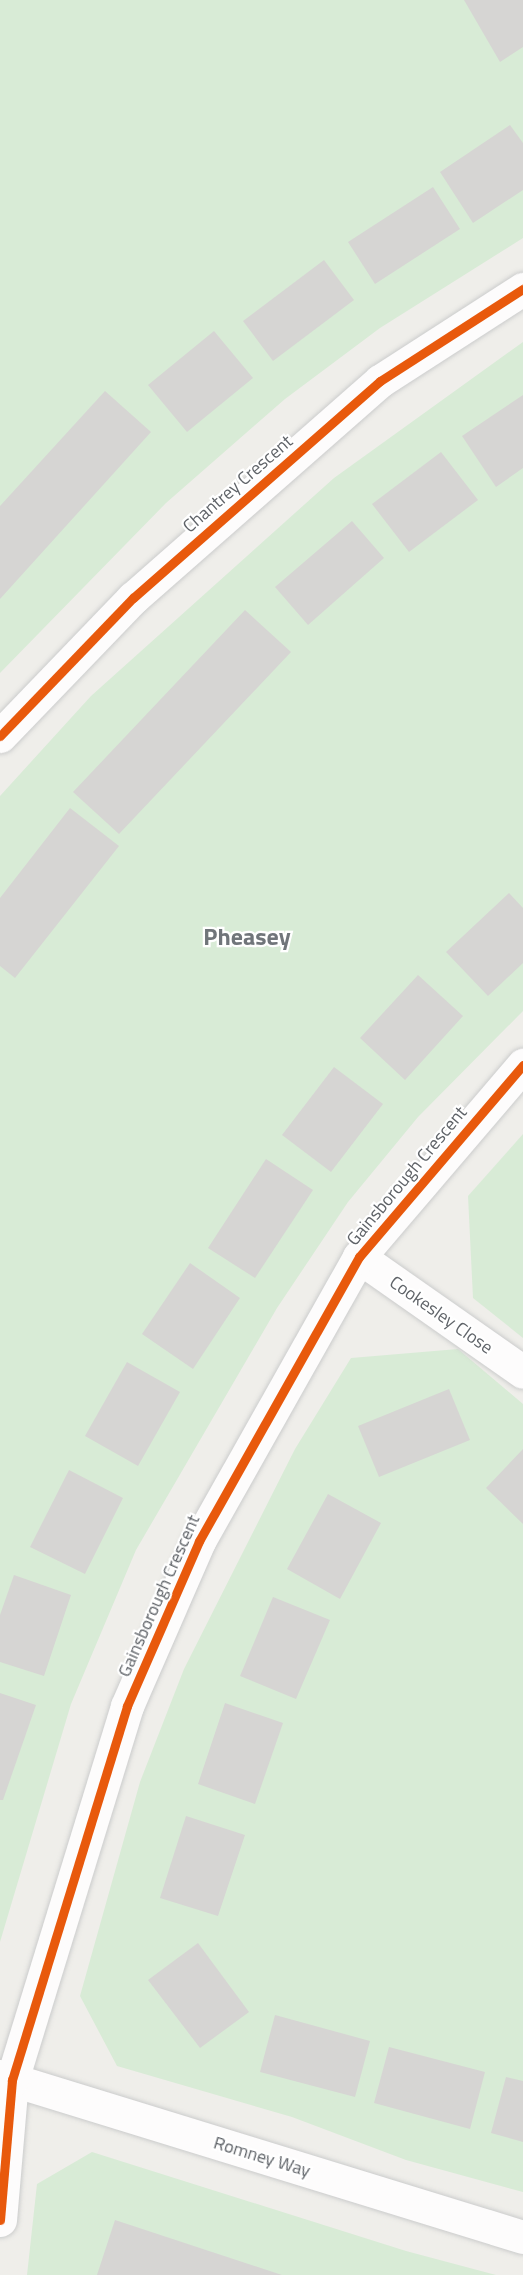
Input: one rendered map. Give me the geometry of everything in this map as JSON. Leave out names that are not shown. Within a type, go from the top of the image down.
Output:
[{"type":"street","name":"Chantrey Crescent","points":[[0,736],[133,598],[380,381],[523,289]]},
{"type":"street","name":"Gainsborough Crescent","points":[[0,2220],[6,2078],[127,1706],[199,1541],[359,1257],[523,1065]]},
{"type":"street","name":"Cookesley Close","points":[[359,1257],[523,1372]]},
{"type":"street","name":"Romney Way","points":[[6,2078],[523,2237]]},
{"type":"green space","points":[[0,0],[523,0],[523,238],[380,328],[285,399],[166,503],[0,673]]},
{"type":"green space","points":[[523,342],[523,1011],[418,1117],[348,1202],[277,1308],[136,1550],[71,1704],[0,1942],[0,796],[91,696],[334,478]]},
{"type":"green space","points":[[523,1134],[523,1338],[473,1298],[468,1196]]},
{"type":"green space","points":[[458,1349],[523,1404],[523,2192],[406,2160],[292,2117],[117,2066],[80,1996],[140,1782],[184,1669],[295,1449],[351,1358]]},
{"type":"green space","points":[[92,2152],[406,2251],[496,2275],[27,2275],[37,2184]]},
{"type":"building","points":[[464,0],[523,0],[523,47],[500,62]]},
{"type":"building","points":[[510,125],[523,143],[523,190],[473,223],[440,172]]},
{"type":"building","points":[[433,187],[460,229],[375,284],[348,242]]},
{"type":"building","points":[[324,260],[354,300],[273,361],[243,321]]},
{"type":"building","points":[[214,331],[253,378],[187,432],[148,385]]},
{"type":"building","points":[[105,391],[151,432],[0,599],[0,506]]},
{"type":"building","points":[[523,395],[523,468],[496,487],[462,436]]},
{"type":"building","points":[[441,452],[478,500],[409,552],[372,504]]},
{"type":"building","points":[[352,521],[384,558],[308,625],[275,587]]},
{"type":"building","points":[[245,610],[291,652],[119,834],[73,792]]},
{"type":"building","points":[[70,808],[119,846],[15,978],[0,966],[0,898]]},
{"type":"building","points":[[509,893],[523,908],[523,963],[488,996],[446,952]]},
{"type":"building","points":[[418,975],[463,1016],[405,1080],[360,1038]]},
{"type":"building","points":[[334,1067],[383,1104],[331,1172],[282,1135]]},
{"type":"building","points":[[266,1159],[313,1190],[255,1278],[208,1248]]},
{"type":"building","points":[[190,1263],[240,1298],[193,1369],[142,1334]]},
{"type":"building","points":[[127,1362],[180,1392],[138,1466],[85,1436]]},
{"type":"building","points":[[449,1389],[470,1440],[379,1477],[358,1426]]},
{"type":"building","points":[[523,1449],[523,1524],[486,1488]]},
{"type":"building","points":[[69,1470],[123,1498],[85,1574],[30,1547]]},
{"type":"building","points":[[328,1494],[381,1523],[340,1599],[287,1569]]},
{"type":"building","points":[[14,1575],[71,1595],[44,1676],[0,1662],[0,1615]]},
{"type":"building","points":[[273,1597],[330,1620],[296,1699],[240,1676]]},
{"type":"building","points":[[0,1693],[36,1705],[3,1800],[0,1800]]},
{"type":"building","points":[[225,1703],[283,1723],[255,1804],[198,1784]]},
{"type":"building","points":[[186,1816],[245,1835],[218,1916],[160,1898]]},
{"type":"building","points":[[198,1943],[249,2012],[200,2048],[148,1980]]},
{"type":"building","points":[[275,2015],[370,2041],[355,2097],[260,2072]]},
{"type":"building","points":[[389,2047],[485,2072],[470,2129],[374,2103]]},
{"type":"building","points":[[506,2077],[523,2081],[523,2142],[491,2133]]},
{"type":"building","points":[[115,2220],[282,2275],[97,2275]]},
{"type":"cycle path","points":[[0,736],[133,598],[380,381],[523,289]]},
{"type":"cycle path","points":[[0,2220],[12,2080],[127,1706],[199,1541],[359,1257],[523,1065]]},
{"type":"district","name":"Pheasey","points":[[247,937]]}]
